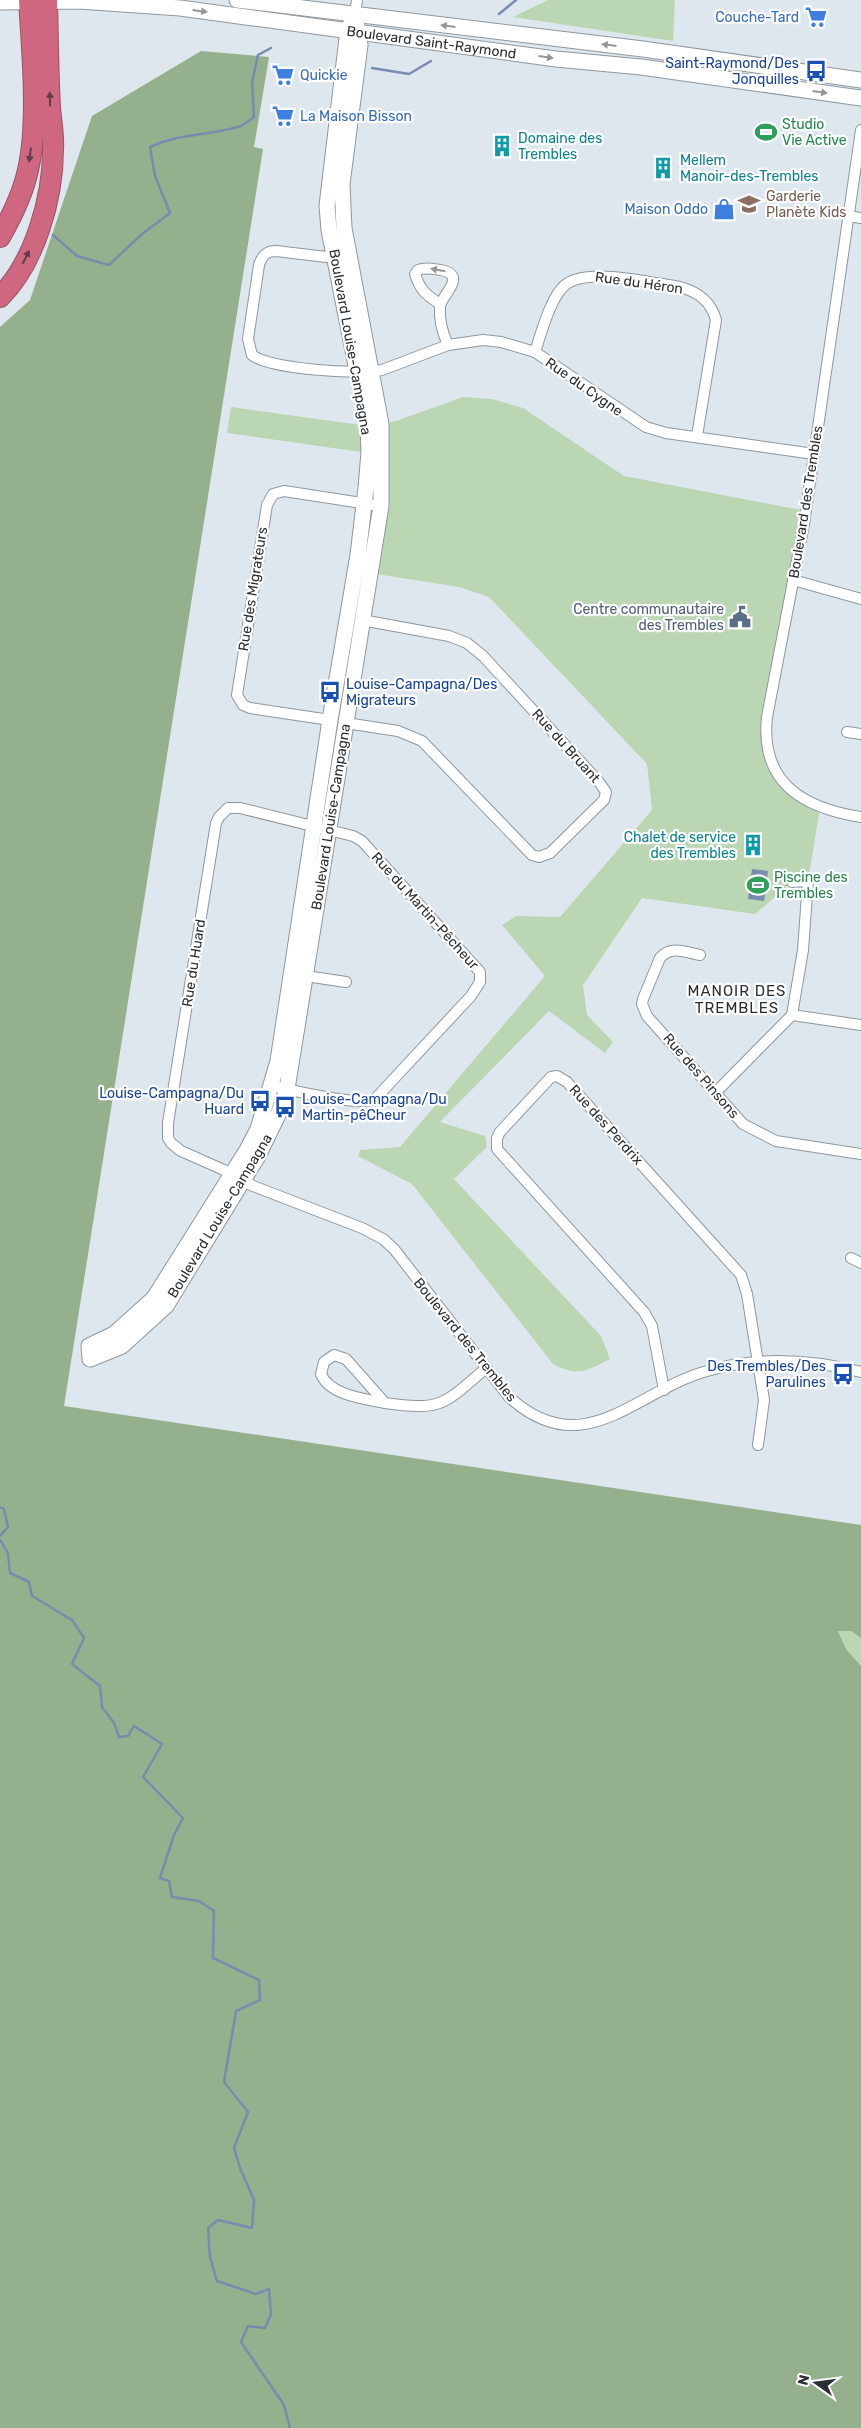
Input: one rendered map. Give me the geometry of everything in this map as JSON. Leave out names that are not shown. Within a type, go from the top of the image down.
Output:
[{"type":"highway","points":[[0,237],[18,202],[30,157],[38,1]]},
{"type":"highway","points":[[0,297],[26,258],[41,224],[51,185],[54,148],[38,1]]},
{"type":"street","name":"Boulevard Saint-Raymond","points":[[237,0],[356,7],[861,80]]},
{"type":"street","name":"Boulevard Saint-Raymond","points":[[0,2],[106,2],[180,8],[556,58],[641,67],[861,98]]},
{"type":"street","points":[[353,31],[356,7]]},
{"type":"street","name":"Boulevard Louise-Campagna","points":[[321,829],[330,720],[381,506],[381,424],[365,372],[329,230],[327,194],[353,31]]},
{"type":"street","name":"Boulevard Louise-Campagna","points":[[238,1177],[166,1306],[122,1346],[90,1359],[89,1346],[114,1334],[154,1298],[238,1177],[268,1137],[279,1088],[321,829],[346,722],[369,452],[365,372],[344,228],[342,184],[358,61],[353,31]]},
{"type":"street","points":[[641,67],[642,49]]},
{"type":"street","name":"Boulevard des Trembles","points":[[861,130],[814,454],[794,580],[767,717],[765,741],[768,753],[784,782],[800,797],[832,812],[861,817]]},
{"type":"street","points":[[848,216],[861,218]]},
{"type":"street","name":"Rue du Cygne","points":[[335,258],[270,251],[264,255],[259,265],[249,348],[252,355],[264,361],[344,373],[365,372],[382,370],[448,345],[483,340],[501,342],[535,352],[646,427],[814,454]]},
{"type":"street","name":"Rue du Héron","points":[[535,352],[556,296],[564,285],[576,278],[592,275],[680,287],[694,291],[705,299],[713,310],[716,320],[697,436]]},
{"type":"street","points":[[440,304],[443,334],[448,345]]},
{"type":"street","name":"Rue des Migrateurs","points":[[330,720],[250,708],[239,701],[237,689],[269,498],[274,494],[284,491],[381,506]]},
{"type":"street","points":[[794,580],[861,599]]},
{"type":"street","name":"Rue du Bruant","points":[[346,722],[398,731],[422,741],[532,855],[538,857],[550,853],[604,800],[606,792],[599,782],[476,649],[448,636],[355,619]]},
{"type":"street","points":[[330,720],[346,722]]},
{"type":"street","points":[[847,732],[861,734]]},
{"type":"street","name":"Rue du Huard","points":[[238,1177],[175,1148],[168,1138],[167,1132],[216,823],[223,811],[234,807],[321,829]]},
{"type":"street","name":"Rue du Martin-Pêcheur","points":[[279,1088],[355,1102],[370,1102],[375,1099],[471,996],[480,978],[476,965],[362,841],[353,836],[321,829]]},
{"type":"street","points":[[716,1092],[792,1015],[803,950],[808,881],[792,882]]},
{"type":"street","name":"Rue des Pinsons","points":[[700,955],[675,950],[664,953],[660,958],[642,1004],[647,1016],[743,1124],[771,1139],[861,1154]]},
{"type":"street","points":[[298,975],[346,982]]},
{"type":"street","points":[[792,1015],[861,1025]]},
{"type":"street","name":"Rue des Perdrix","points":[[664,1390],[652,1326],[644,1312],[498,1149],[497,1138],[500,1132],[551,1078],[557,1076],[567,1082],[741,1275],[747,1294],[757,1361]]},
{"type":"street","name":"Boulevard des Trembles","points":[[238,1177],[253,1186],[362,1228],[383,1239],[394,1249],[486,1369],[518,1406],[540,1418],[561,1424],[583,1425],[603,1420],[705,1371],[757,1361],[802,1362],[861,1372]]},
{"type":"street","points":[[851,1258],[861,1263]]},
{"type":"street","points":[[385,1403],[346,1359],[340,1355],[334,1355],[324,1362],[321,1374],[327,1384],[362,1398],[385,1403],[423,1407],[442,1404],[486,1369]]},
{"type":"street","points":[[757,1361],[764,1400],[758,1445]]},
{"type":"green space","points":[[548,0],[675,0],[673,41],[513,17]]},
{"type":"green space","points":[[201,51],[269,57],[254,147],[263,149],[64,1406],[861,1525],[861,1638],[851,1631],[838,1631],[846,1649],[861,1666],[861,2428],[0,2428],[0,327],[30,300],[92,116]]},
{"type":"green space","points":[[463,397],[492,399],[523,408],[624,476],[806,511],[767,717],[777,773],[820,808],[808,881],[792,882],[755,914],[642,898],[583,985],[587,1015],[613,1042],[605,1053],[549,1011],[440,1122],[485,1136],[487,1147],[454,1179],[601,1336],[610,1359],[582,1371],[569,1370],[553,1364],[412,1184],[358,1156],[360,1150],[400,1147],[545,976],[502,925],[516,916],[560,917],[652,810],[647,764],[489,597],[459,587],[370,573],[382,455],[227,433],[231,407],[368,426],[396,421]]},
{"type":"green space","points":[[838,1631],[851,1631],[861,1638],[861,1666],[846,1649]]},
{"type":"water","name":"Piscine des Trembles","points":[[752,869],[768,871],[764,901],[748,899]]},
{"type":"waterway","points":[[499,14],[516,0]]},
{"type":"waterway","points":[[53,235],[77,256],[109,265],[142,234],[170,213],[155,176],[150,147],[172,139],[227,130],[240,126],[254,117],[252,82],[258,55],[271,48]]},
{"type":"waterway","points":[[372,68],[409,74],[431,61]]},
{"type":"waterway","points":[[0,1507],[4,1509],[8,1527],[0,1536]]},
{"type":"waterway","points":[[0,1540],[8,1553],[10,1573],[29,1582],[32,1596],[72,1620],[84,1638],[72,1664],[100,1686],[102,1707],[114,1723],[119,1737],[128,1736],[134,1726],[162,1744],[143,1777],[183,1818],[174,1835],[160,1878],[169,1881],[172,1897],[199,1901],[214,1911],[213,1958],[259,1980],[260,2000],[236,2011],[224,2082],[248,2112],[234,2148],[240,2168],[254,2200],[252,2228],[218,2220],[208,2228],[210,2257],[217,2281],[256,2294],[269,2289],[271,2314],[265,2328],[248,2326],[241,2342],[284,2405],[290,2428]]},
{"type":"place","name":"Couche-Tard","points":[[816,17]]},
{"type":"place","name":"Saint-Raymond/Des Jonquilles","points":[[816,71]]},
{"type":"place","name":"Quickie","points":[[283,75]]},
{"type":"place","name":"La Maison Bisson","points":[[283,116]]},
{"type":"place","name":"Studio Vie Active","points":[[766,132]]},
{"type":"place","name":"Domaine des Trembles","points":[[502,146]]},
{"type":"place","name":"Mellem Manoir-des-Trembles","points":[[663,168]]},
{"type":"place","name":"Garderie Planète Kids","points":[[749,204]]},
{"type":"place","name":"Maison Oddo","points":[[724,209]]},
{"type":"place","name":"Centre communautaire des Trembles","points":[[740,617]]},
{"type":"place","name":"Louise-Campagna/Des Migrateurs","points":[[330,692]]},
{"type":"place","name":"Chalet de service des Trembles","points":[[753,845]]},
{"type":"place","name":"Piscine des Trembles","points":[[758,885]]},
{"type":"place","name":"Louise-Campagna/Du Huard","points":[[260,1101]]},
{"type":"place","name":"Louise-Campagna/Du Martin-pêCheur","points":[[285,1107]]},
{"type":"place","name":"Des Trembles/Des Parulines","points":[[843,1374]]},
{"type":"district","name":"MANOIR DES TREMBLES","points":[[737,1000]]}]
